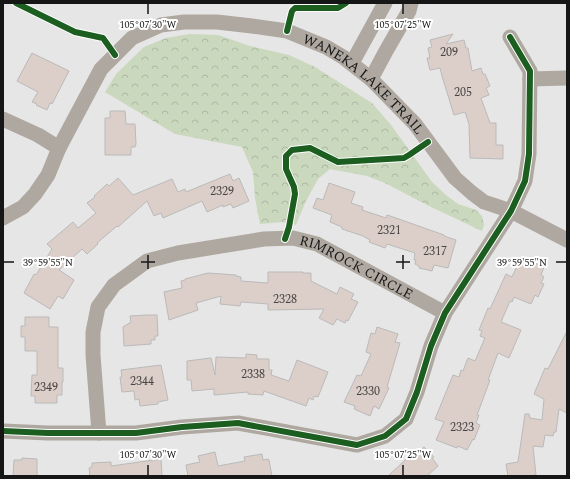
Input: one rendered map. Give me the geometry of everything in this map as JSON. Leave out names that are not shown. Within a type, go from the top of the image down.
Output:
[{"type":"street","points":[[352,63],[385,3]]},
{"type":"street","points":[[371,79],[409,11],[411,3]]},
{"type":"street","name":"WANEKA LAKE TRAIL","points":[[3,218],[23,207],[35,194],[48,175],[59,148],[102,69],[132,38],[161,26],[184,22],[217,22],[288,32],[326,46],[352,63],[371,79],[415,124],[455,178],[484,202],[511,211],[567,240]]},
{"type":"street","points":[[3,431],[48,433],[136,433],[182,427],[238,423],[357,445],[385,436],[406,419],[417,392],[431,346],[445,313],[511,211],[525,181],[529,154],[530,71],[510,38]]},
{"type":"street","points":[[530,79],[567,78]]},
{"type":"street","points":[[3,118],[38,135],[59,148]]},
{"type":"street","name":"RIMROCK CIRCLE","points":[[99,433],[93,355],[93,332],[98,307],[114,285],[147,261],[178,253],[264,239],[293,238],[317,244],[445,313]]},
{"type":"green space","points":[[190,34],[218,35],[250,46],[289,55],[315,67],[372,103],[391,125],[432,182],[458,204],[476,210],[482,216],[484,225],[482,231],[385,183],[367,176],[330,169],[318,179],[306,201],[296,225],[282,222],[260,224],[255,198],[253,172],[242,147],[175,134],[105,92],[116,74],[144,47],[166,38]]},
{"type":"building","points":[[453,34],[446,44],[464,40],[466,48],[468,48],[472,71],[481,68],[490,86],[486,88],[489,95],[481,98],[490,123],[496,123],[496,145],[503,145],[503,159],[470,158],[469,124],[465,112],[454,115],[440,68],[430,70],[427,58],[430,58],[428,48],[432,47],[430,40]]},
{"type":"building","points":[[32,53],[69,71],[52,104],[50,103],[47,110],[32,102],[38,92],[17,81]]},
{"type":"building","points":[[110,111],[125,111],[126,124],[135,124],[136,144],[135,147],[131,147],[131,155],[105,155],[105,118],[110,118]]},
{"type":"building","points":[[230,174],[233,181],[239,178],[249,201],[233,208],[231,204],[223,207],[223,205],[207,212],[202,201],[163,218],[161,213],[154,216],[147,201],[118,227],[117,226],[97,243],[98,244],[87,254],[82,249],[59,270],[74,280],[63,299],[58,296],[50,309],[24,293],[34,274],[36,275],[52,249],[47,244],[73,222],[78,228],[96,213],[87,203],[107,184],[109,186],[118,178],[133,195],[172,179],[178,192],[185,189],[186,192]]},
{"type":"building","points":[[329,183],[355,192],[351,203],[363,207],[362,210],[386,218],[387,215],[456,240],[448,268],[434,265],[432,271],[419,268],[419,266],[415,264],[415,253],[387,244],[385,248],[369,242],[370,240],[363,236],[342,229],[342,227],[330,222],[332,215],[313,208],[317,198],[323,200]]},
{"type":"building","points":[[523,258],[544,267],[541,275],[544,277],[541,283],[544,284],[538,297],[535,295],[531,304],[514,297],[512,302],[510,301],[501,322],[521,330],[509,358],[498,353],[477,415],[479,415],[476,423],[480,425],[474,440],[473,439],[467,450],[436,440],[444,422],[435,419],[453,375],[459,377],[468,358],[475,361],[485,338],[480,336],[482,331],[479,330],[488,308],[490,309],[506,274],[512,277],[518,264],[520,265]]},
{"type":"building","points":[[268,272],[311,273],[311,281],[337,294],[340,287],[354,294],[351,299],[358,302],[348,321],[346,320],[345,323],[337,319],[333,325],[319,318],[324,309],[268,310],[268,304],[241,302],[240,306],[220,304],[221,296],[196,303],[198,310],[169,320],[164,292],[182,288],[181,281],[185,279],[208,273],[236,275],[241,277],[241,281],[268,283]]},
{"type":"building","points":[[157,315],[158,336],[155,336],[155,340],[151,340],[151,344],[124,346],[123,327],[131,322],[130,316]]},
{"type":"building","points":[[25,317],[49,317],[49,327],[58,327],[58,368],[63,368],[63,382],[62,395],[57,395],[57,403],[35,403],[35,396],[31,396],[32,375],[37,375],[37,351],[25,351],[25,337],[21,337],[21,326],[25,326]]},
{"type":"building","points":[[377,327],[398,334],[395,342],[400,343],[387,387],[389,388],[379,409],[374,406],[370,416],[354,409],[355,406],[344,402],[357,375],[361,376],[371,354],[366,352],[371,333],[375,334]]},
{"type":"building","points":[[567,331],[567,413],[559,409],[556,432],[554,432],[553,436],[545,435],[543,447],[533,446],[536,475],[508,476],[506,464],[518,462],[525,414],[529,414],[530,418],[542,420],[544,399],[534,394],[545,368],[548,369]]},
{"type":"building","points":[[246,354],[257,355],[257,359],[269,359],[269,370],[272,370],[271,375],[289,381],[297,360],[328,372],[318,397],[314,396],[313,400],[309,398],[306,406],[264,391],[263,395],[248,394],[248,392],[214,395],[214,389],[192,391],[191,380],[187,380],[187,361],[211,358],[215,375],[216,357],[246,358]]},
{"type":"building","points":[[161,365],[168,400],[158,402],[158,404],[140,406],[139,399],[135,400],[134,391],[122,392],[120,377],[122,377],[121,370]]},
{"type":"building","points":[[424,447],[434,457],[432,458],[438,466],[427,476],[388,476],[417,449],[418,452]]},
{"type":"building","points":[[215,452],[218,466],[245,461],[244,457],[262,454],[263,460],[269,460],[272,476],[188,476],[186,465],[200,462],[198,456]]},
{"type":"building","points":[[22,458],[37,459],[37,476],[13,476],[14,460],[22,460]]},
{"type":"building","points":[[161,459],[162,476],[90,476],[89,468],[92,467],[92,463],[111,462],[111,466]]},
{"type":"cycle path","points":[[16,3],[75,32],[103,38],[115,55]]},
{"type":"cycle path","points":[[287,31],[292,11],[295,8],[338,8],[346,3]]},
{"type":"cycle path","points":[[3,431],[48,433],[136,433],[182,427],[238,423],[357,445],[385,436],[406,419],[417,392],[431,346],[445,313],[511,211],[525,181],[529,154],[530,71],[510,37]]},
{"type":"cycle path","points":[[285,239],[289,227],[295,194],[294,187],[286,169],[286,156],[292,150],[310,148],[338,162],[404,158],[428,142]]}]
